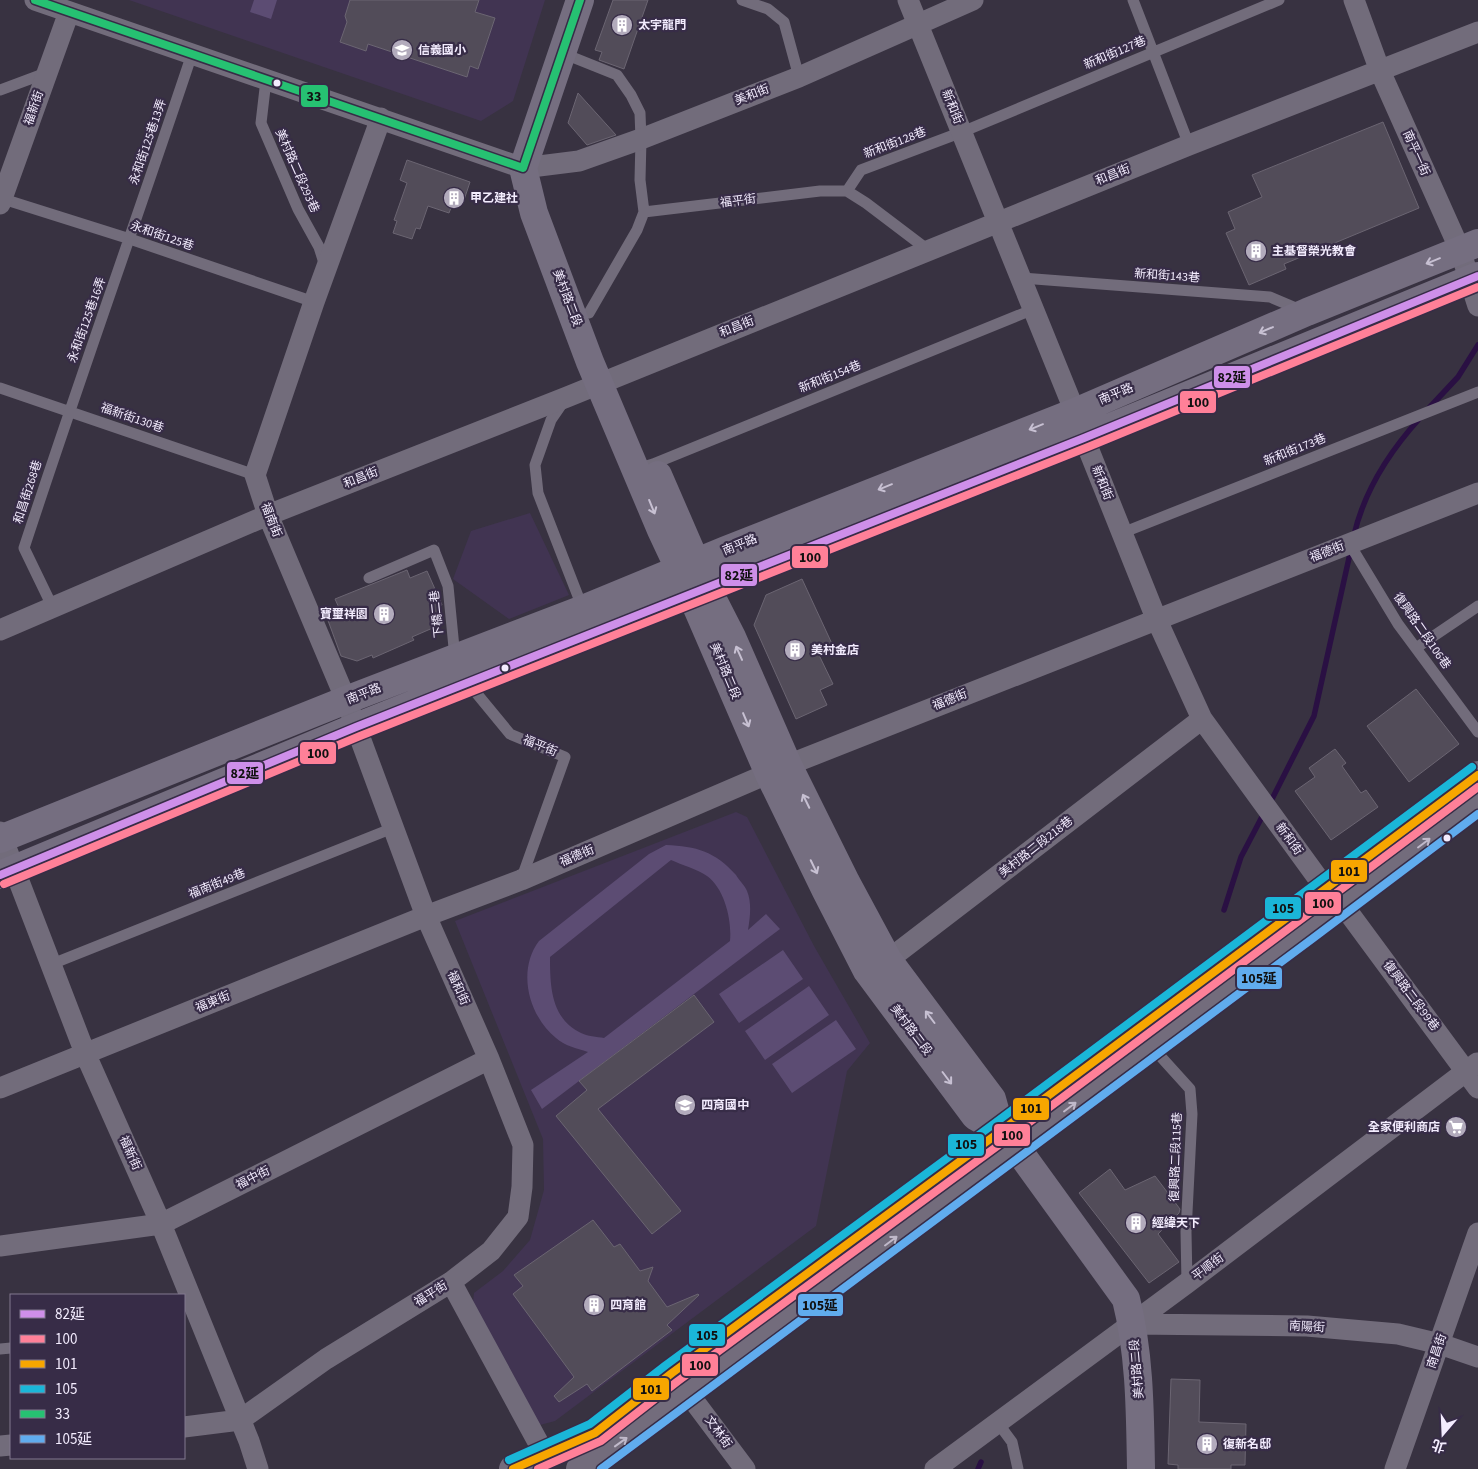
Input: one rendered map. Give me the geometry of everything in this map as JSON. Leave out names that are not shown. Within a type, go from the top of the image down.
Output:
[{"type":"main road","points":[[1009,1139],[1152,1046],[1478,775]]},
{"type":"main road","points":[[586,1468],[681,1383],[1334,896],[1478,801]]},
{"type":"main road","points":[[513,1469],[595,1433],[681,1383]]},
{"type":"street","points":[[35,0],[523,168],[580,0]]},
{"type":"street","name":"新和街","points":[[908,0],[1022,278],[1156,618],[1202,719],[1334,896]]},
{"type":"street","name":"美和街","points":[[523,168],[579,161],[641,139],[799,77],[917,23],[973,0]]},
{"type":"street","name":"南平一街","points":[[1354,0],[1380,71],[1469,247],[1478,306]]},
{"type":"street","name":"福新街","points":[[1,200],[69,12]]},
{"type":"street","name":"和昌街","points":[[0,630],[268,515],[567,397],[1189,145],[1478,32]]},
{"type":"street","points":[[255,475],[314,302],[381,118]]},
{"type":"street","name":"美村路二段","points":[[523,168],[547,205],[589,313],[608,380],[644,466],[779,769],[826,891],[878,966],[975,1116],[1009,1139],[1126,1299],[1132,1324],[1140,1394],[1141,1469]]},
{"type":"street","name":"美村路二段","points":[[523,168],[534,213],[590,362],[608,380]]},
{"type":"street","name":"南平路","points":[[1,836],[583,609],[1075,412],[1307,312],[1469,247]]},
{"type":"street","points":[[8,872],[356,727],[1084,438],[1474,277]]},
{"type":"street","name":"福南街","points":[[255,475],[268,515],[346,700],[426,916]]},
{"type":"street","name":"福德街","points":[[426,916],[522,880],[779,769],[1156,618],[1478,493]]},
{"type":"street","name":"美村路二段218巷","points":[[878,966],[1202,719]]},
{"type":"street","name":"福新街","points":[[1,836],[8,872],[52,964],[86,1053],[161,1224],[240,1420]]},
{"type":"street","name":"復興路二段99巷","points":[[1334,896],[1474,1073]]},
{"type":"street","name":"福東街","points":[[0,1088],[426,916]]},
{"type":"street","name":"福和街","points":[[426,916],[489,1059]]},
{"type":"street","name":"福中街","points":[[0,1246],[161,1224],[489,1059]]},
{"type":"street","name":"福平街","points":[[240,1420],[326,1359],[450,1282],[491,1251],[518,1217],[522,1187],[523,1145],[489,1059]]},
{"type":"street","name":"平順街","points":[[935,1469],[1474,1073]]},
{"type":"street","name":"南昌街","points":[[1395,1469],[1478,1233]]},
{"type":"street","points":[[450,1282],[545,1455]]},
{"type":"street","name":"南陽街","points":[[1132,1324],[1307,1326],[1398,1334],[1440,1344],[1478,1357]]},
{"type":"street","name":"文林街","points":[[681,1383],[745,1469]]},
{"type":"street","points":[[185,1426],[240,1420],[258,1469]]},
{"type":"lane","points":[[742,0],[768,9],[784,22],[799,77]]},
{"type":"lane","points":[[1133,0],[1189,145]]},
{"type":"lane","name":"新和街127巷","points":[[962,132],[1279,0]]},
{"type":"lane","points":[[562,53],[617,76],[632,95],[640,113],[640,180],[644,212],[636,230],[589,313]]},
{"type":"lane","name":"永和街125巷13弄","points":[[130,239],[192,54]]},
{"type":"lane","points":[[0,90],[46,73]]},
{"type":"lane","name":"美村路二段293巷","points":[[266,80],[261,123],[298,209],[319,247],[326,270]]},
{"type":"lane","name":"新和街128巷","points":[[847,191],[861,170],[962,132]]},
{"type":"lane","name":"福平街","points":[[644,212],[820,191],[847,191]]},
{"type":"lane","points":[[847,191],[928,250]]},
{"type":"lane","name":"永和街125巷","points":[[1,200],[130,239],[314,302]]},
{"type":"lane","name":"永和街125巷16弄","points":[[69,411],[130,239]]},
{"type":"lane","name":"新和街143巷","points":[[1022,278],[1270,297],[1307,312]]},
{"type":"lane","name":"新和街154巷","points":[[644,466],[1034,309]]},
{"type":"lane","name":"福新街130巷","points":[[0,388],[255,475]]},
{"type":"lane","name":"新和街173巷","points":[[1122,533],[1478,392]]},
{"type":"lane","points":[[567,397],[551,420],[535,465],[538,493],[583,609]]},
{"type":"lane","name":"和昌街268巷","points":[[53,608],[24,548],[69,411]]},
{"type":"lane","name":"復興路二段106巷","points":[[1349,543],[1398,624],[1478,732]]},
{"type":"lane","name":"下橋二巷","points":[[369,578],[434,550],[448,586],[455,658]]},
{"type":"lane","points":[[1416,648],[1478,606]]},
{"type":"lane","name":"福平街","points":[[468,684],[510,734],[565,756],[522,880]]},
{"type":"lane","name":"福南街49巷","points":[[52,964],[394,828]]},
{"type":"lane","name":"復興路二段115巷","points":[[1152,1046],[1190,1089],[1192,1131],[1186,1232],[1187,1283]]},
{"type":"lane","points":[[998,1423],[1012,1442],[1018,1469]]},
{"type":"shaded area","name":"信義國小","points":[[129,0],[545,0],[513,101],[481,121]]},
{"type":"shaded area","points":[[254,0],[277,0],[271,19],[250,12]]},
{"type":"shaded area","points":[[530,513],[569,595],[509,619],[453,579],[471,531]]},
{"type":"shaded area","name":"四育國中","points":[[736,812],[747,817],[814,946],[870,1043],[847,1071],[816,1226],[555,1421],[536,1426],[472,1311],[474,1293],[503,1271],[530,1240],[544,1190],[543,1139],[455,921]]},
{"type":"shaded area","points":[[666,845],[696,849],[713,856],[736,875],[747,891],[750,905],[748,930],[766,914],[780,929],[542,1109],[531,1090],[588,1052],[559,1041],[538,1017],[529,992],[527,978],[528,965],[532,953],[539,941],[649,854]],"holes":[[[671,860],[694,869],[707,876],[713,882],[723,897],[726,906],[730,924],[730,941],[604,1038],[581,1033],[571,1027],[564,1019],[554,1001],[550,957]]]},
{"type":"shaded area","points":[[783,950],[803,979],[739,1023],[719,994]]},
{"type":"shaded area","points":[[809,986],[829,1015],[765,1060],[745,1031]]},
{"type":"shaded area","points":[[836,1020],[856,1049],[792,1093],[772,1064]]},
{"type":"building","points":[[350,0],[479,0],[475,12],[495,18],[478,69],[470,66],[467,77],[368,44],[366,51],[340,42],[347,22],[345,16]]},
{"type":"building","name":"太宇龍門","points":[[613,0],[648,0],[624,69],[599,60],[602,52],[595,50]]},
{"type":"building","points":[[578,93],[616,135],[587,145],[568,123]]},
{"type":"building","points":[[1383,122],[1419,208],[1284,264],[1286,269],[1249,285],[1226,233],[1235,229],[1228,212],[1262,197],[1252,175]]},
{"type":"building","name":"甲乙建社","points":[[407,160],[470,182],[463,203],[454,200],[449,213],[428,206],[420,229],[416,228],[412,239],[393,233],[397,221],[394,220],[407,183],[400,180]]},
{"type":"building","name":"寶璽祥園","points":[[407,570],[410,578],[427,571],[442,605],[437,607],[443,621],[434,625],[435,627],[412,637],[414,640],[373,658],[372,655],[357,661],[341,656],[326,615],[340,610],[335,599]]},
{"type":"building","name":"美村金店","points":[[802,579],[833,646],[818,653],[833,684],[820,690],[827,705],[796,719],[754,625],[766,595]]},
{"type":"building","points":[[1416,689],[1459,744],[1409,782],[1367,726]]},
{"type":"building","points":[[1335,749],[1346,763],[1342,766],[1361,793],[1366,790],[1378,807],[1331,840],[1295,791],[1315,777],[1309,768]]},
{"type":"building","points":[[694,995],[714,1022],[598,1109],[681,1211],[652,1234],[556,1116],[587,1090],[579,1081]]},
{"type":"building","name":"經緯天下","points":[[1110,1169],[1125,1190],[1155,1176],[1180,1209],[1179,1213],[1158,1234],[1179,1262],[1149,1283],[1079,1193]]},
{"type":"building","name":"四育館","points":[[593,1220],[614,1247],[620,1244],[640,1271],[653,1267],[648,1281],[667,1307],[699,1295],[667,1325],[672,1330],[592,1391],[587,1384],[559,1402],[554,1396],[574,1377],[513,1294],[523,1286],[514,1275]]},
{"type":"building","name":"復新名邸","points":[[1171,1379],[1200,1380],[1199,1422],[1246,1424],[1245,1465],[1231,1465],[1231,1469],[1178,1469],[1178,1465],[1168,1464]]},
{"type":"waterway","points":[[1429,408],[1458,377],[1478,345]]},
{"type":"waterway","points":[[1354,535],[1358,519],[1371,488],[1398,444],[1420,418]]},
{"type":"waterway","points":[[1270,803],[1314,716],[1351,549]]},
{"type":"waterway","points":[[1224,910],[1241,857],[1264,813]]},
{"type":"waterway","points":[[978,1469],[981,1462]]},
{"type":"transit line","name":"33","points":[[35,0],[523,168]]},
{"type":"transit line","name":"33","points":[[523,168],[580,0]]},
{"type":"transit line","name":"82延","points":[[0,875],[356,727],[1084,438],[1478,276]]},
{"type":"transit line","name":"100","points":[[4,884],[360,736],[1088,447],[1478,287]]},
{"type":"transit line","name":"105","points":[[509,1460],[590,1424],[666,1365],[995,1123],[1472,767]]},
{"type":"transit line","name":"101","points":[[513,1469],[595,1433],[672,1373],[1001,1131],[1478,775]]},
{"type":"transit line","name":"100","points":[[538,1469],[601,1441],[678,1381],[1007,1139],[1478,787]]},
{"type":"transit line","name":"105延","points":[[601,1469],[1478,814]]},
{"type":"place","name":"太宇龍門","points":[[622,25]]},
{"type":"place","name":"信義國小","points":[[402,50]]},
{"type":"place","name":"甲乙建社","points":[[454,198]]},
{"type":"place","name":"主基督榮光教會","points":[[1256,251]]},
{"type":"place","name":"寶璽祥園","points":[[384,614]]},
{"type":"place","name":"美村金店","points":[[795,650]]},
{"type":"place","name":"四育國中","points":[[685,1105]]},
{"type":"place","name":"全家便利商店","points":[[1456,1127]]},
{"type":"place","name":"經緯天下","points":[[1136,1223]]},
{"type":"place","name":"四育館","points":[[594,1305]]},
{"type":"place","name":"復新名邸","points":[[1207,1444]]}]
